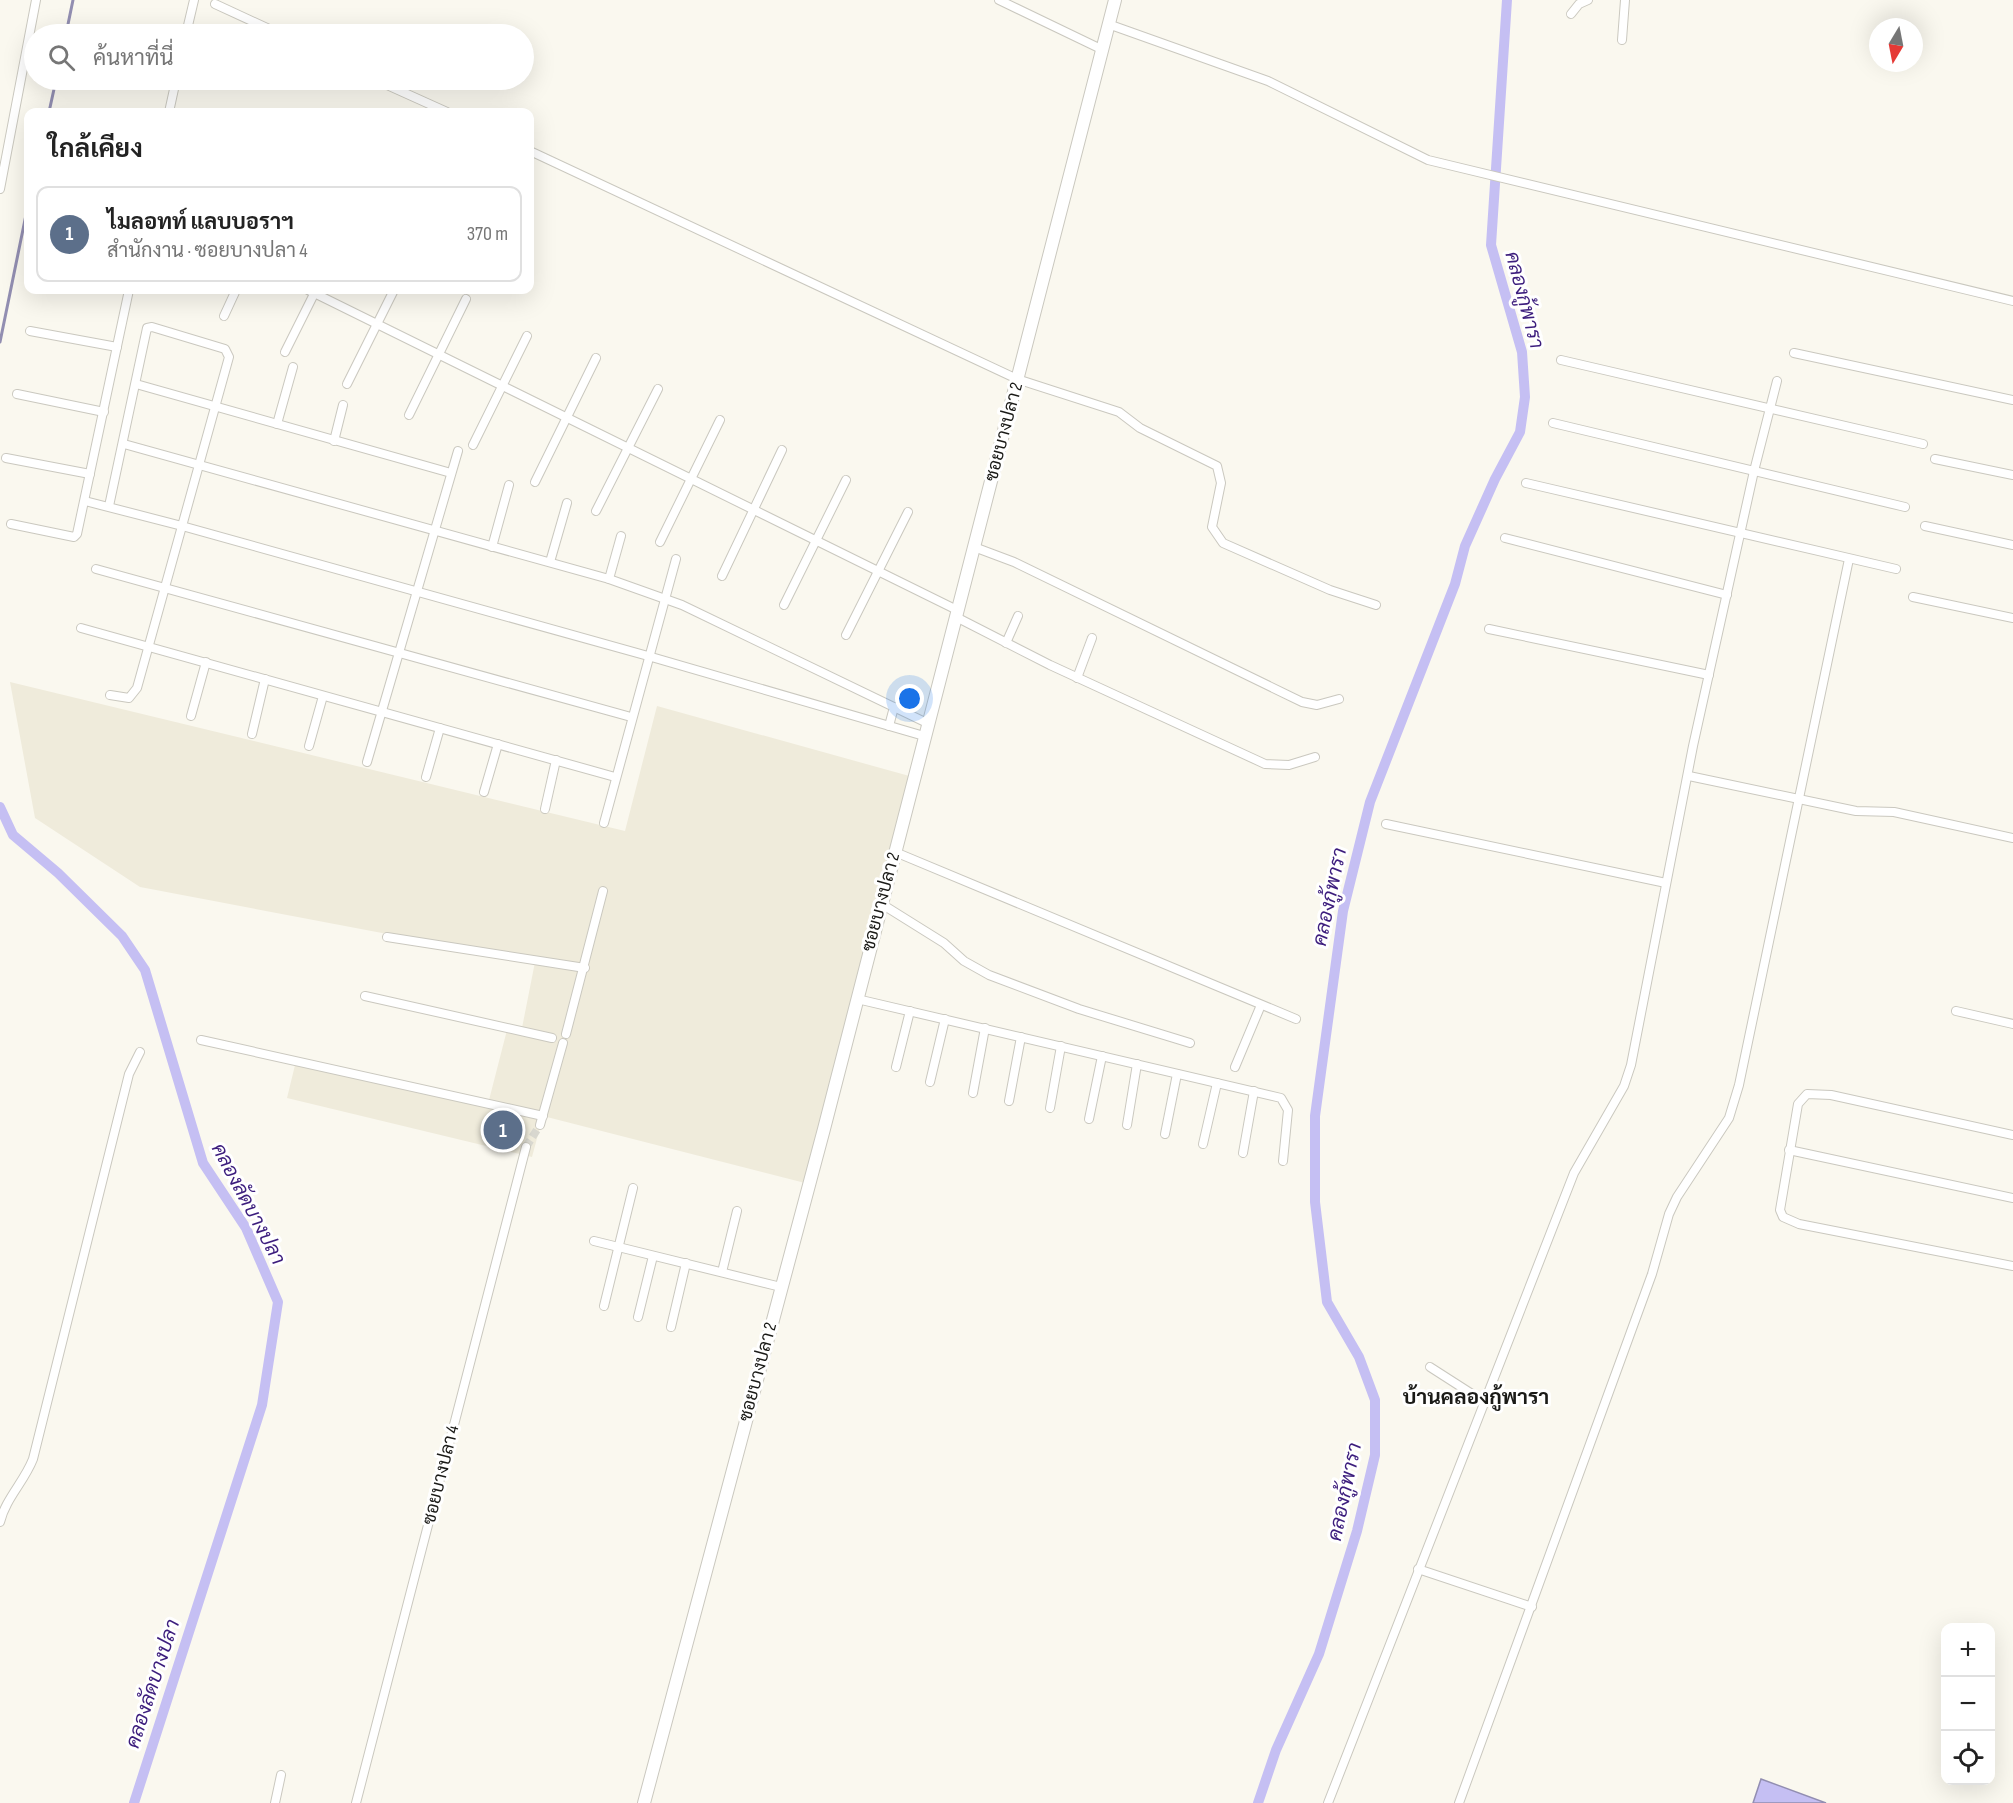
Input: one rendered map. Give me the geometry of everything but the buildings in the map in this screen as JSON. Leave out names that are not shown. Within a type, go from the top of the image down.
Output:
[{"type":"street","points":[[31,24],[36,0]]},
{"type":"street","points":[[188,24],[194,0]]},
{"type":"street","points":[[999,0],[1101,49]]},
{"type":"street","name":"ซอยบางปลา 2","points":[[644,1803],[857,999],[1114,0]]},
{"type":"street","points":[[1571,14],[1579,4],[1588,0]]},
{"type":"street","points":[[1622,40],[1625,0]]},
{"type":"street","points":[[215,4],[258,24]]},
{"type":"street","points":[[1108,24],[1268,81],[1428,160],[2013,301]]},
{"type":"street","points":[[0,189],[24,63]]},
{"type":"street","points":[[170,108],[174,90]]},
{"type":"street","points":[[398,90],[438,108]]},
{"type":"street","points":[[534,153],[1017,379],[1119,412],[1140,428],[1212,462],[1222,476],[1212,520],[1219,540],[1330,590],[1376,605]]},
{"type":"street","points":[[11,524],[74,537],[79,529],[128,294]]},
{"type":"street","points":[[224,316],[234,294]]},
{"type":"street","points":[[285,352],[312,294]]},
{"type":"street","points":[[319,294],[878,570],[1006,643],[1077,678],[1265,764],[1289,765],[1315,757]]},
{"type":"street","points":[[347,384],[392,294]]},
{"type":"street","points":[[409,415],[466,299]]},
{"type":"street","points":[[109,506],[146,332],[152,327],[225,349],[229,357],[217,406],[134,695],[129,698],[110,695]]},
{"type":"street","points":[[30,331],[117,347]]},
{"type":"street","points":[[473,445],[527,336]]},
{"type":"street","points":[[1794,353],[2013,400]]},
{"type":"street","points":[[534,482],[596,358]]},
{"type":"street","points":[[1561,360],[1923,444]]},
{"type":"street","points":[[277,424],[293,367]]},
{"type":"street","points":[[1328,1803],[1483,1401],[1574,1173],[1628,1075],[1726,595],[1777,381]]},
{"type":"street","points":[[136,384],[451,473]]},
{"type":"street","points":[[596,510],[658,389]]},
{"type":"street","points":[[17,394],[104,412]]},
{"type":"street","points":[[334,441],[343,405]]},
{"type":"street","points":[[660,542],[720,420]]},
{"type":"street","points":[[1553,423],[1905,507]]},
{"type":"street","points":[[123,444],[609,579],[666,599],[927,723]]},
{"type":"street","points":[[722,576],[782,450]]},
{"type":"street","points":[[367,762],[458,452]]},
{"type":"street","points":[[6,458],[90,474]]},
{"type":"street","points":[[1935,459],[2013,475]]},
{"type":"street","points":[[784,605],[846,480]]},
{"type":"street","points":[[1526,483],[1896,569]]},
{"type":"street","points":[[492,547],[510,485]]},
{"type":"street","points":[[85,501],[648,656],[924,736]]},
{"type":"street","points":[[550,562],[567,503]]},
{"type":"street","points":[[846,635],[908,512]]},
{"type":"street","points":[[1925,526],[2013,545]]},
{"type":"street","points":[[609,579],[621,536]]},
{"type":"street","points":[[1505,538],[1726,595]]},
{"type":"street","points":[[974,547],[1018,563],[1302,702],[1317,705],[1339,699]]},
{"type":"street","points":[[604,824],[631,717],[676,559]]},
{"type":"street","points":[[1459,1803],[1652,1274],[1669,1214],[1677,1197],[1729,1118],[1739,1085],[1849,559]]},
{"type":"street","points":[[96,569],[631,717]]},
{"type":"street","points":[[1913,597],[2013,618]]},
{"type":"street","points":[[1006,643],[1018,616]]},
{"type":"street","points":[[81,628],[615,777]]},
{"type":"street","points":[[1489,629],[1709,675]]},
{"type":"street","points":[[1077,678],[1092,638]]},
{"type":"street","points":[[191,716],[206,663]]},
{"type":"street","points":[[252,734],[265,679]]},
{"type":"street","points":[[309,746],[323,696]]},
{"type":"street","points":[[889,726],[894,707]]},
{"type":"street","points":[[426,777],[440,728]]},
{"type":"street","points":[[484,792],[498,744]]},
{"type":"street","points":[[545,808],[556,760]]},
{"type":"street","points":[[1689,776],[1797,800],[1856,811],[1894,812],[2013,838]]},
{"type":"street","points":[[1386,824],[1666,883]]},
{"type":"street","points":[[895,852],[1296,1019]]},
{"type":"street","points":[[201,1040],[542,1121],[585,968],[603,891]]},
{"type":"street","points":[[880,903],[944,944],[964,961],[989,975],[1078,1009],[1190,1043]]},
{"type":"street","points":[[387,937],[585,968]]},
{"type":"street","points":[[365,996],[552,1038]]},
{"type":"street","points":[[857,999],[1281,1098],[1286,1103],[1288,1118],[1283,1161]]},
{"type":"street","points":[[1235,1067],[1261,1005]]},
{"type":"street","points":[[896,1067],[910,1011]]},
{"type":"street","points":[[1956,1011],[2013,1024]]},
{"type":"street","points":[[930,1082],[945,1019]]},
{"type":"street","points":[[973,1093],[985,1028]]},
{"type":"street","points":[[1009,1101],[1021,1037]]},
{"type":"street","points":[[1050,1108],[1061,1046]]},
{"type":"street","points":[[0,1522],[4,1506],[27,1474],[33,1459],[129,1074],[140,1052]]},
{"type":"street","points":[[1089,1119],[1102,1056]]},
{"type":"street","points":[[1127,1125],[1137,1064]]},
{"type":"street","points":[[1166,1134],[1178,1074]]},
{"type":"street","points":[[1203,1144],[1217,1083]]},
{"type":"street","points":[[1243,1153],[1254,1091]]},
{"type":"street","points":[[2013,1135],[1814,1093],[1802,1098],[1798,1104],[1780,1210],[1783,1217],[1789,1221],[2013,1266]]},
{"type":"street","name":"ซอยบางปลา 4","points":[[356,1803],[526,1147]]},
{"type":"street","points":[[1789,1150],[2013,1198]]},
{"type":"street","points":[[604,1306],[633,1188]]},
{"type":"street","points":[[722,1272],[737,1211]]},
{"type":"street","points":[[594,1241],[781,1287]]},
{"type":"street","points":[[638,1317],[653,1256]]},
{"type":"street","points":[[671,1327],[686,1263]]},
{"type":"street","points":[[1430,1367],[1483,1401]]},
{"type":"street","points":[[1418,1569],[1532,1607]]},
{"type":"street","points":[[275,1803],[281,1775]]},
{"type":"shaded area","points":[[10,682],[625,831],[657,706],[913,777],[809,1184],[543,1116],[532,1157],[287,1098],[296,1061],[488,1104],[507,1030],[521,1033],[535,962],[140,887],[35,818]]},
{"type":"shaded area","points":[[1761,1779],[1826,1803],[1753,1803]]},
{"type":"waterway","points":[[68,24],[73,0]]},
{"type":"waterway","name":"คลองกู้พารา","points":[[1258,1803],[1276,1750],[1319,1654],[1357,1531],[1375,1455],[1375,1400],[1359,1357],[1327,1302],[1315,1202],[1315,1116],[1343,911],[1370,802],[1455,584],[1465,546],[1495,479],[1520,432],[1525,397],[1522,352],[1491,245],[1507,0]]},
{"type":"waterway","points":[[50,108],[54,90]]},
{"type":"waterway","points":[[0,342],[24,225]]},
{"type":"waterway","name":"คลองลัดบางปลา","points":[[0,807],[13,835],[58,873],[122,936],[145,970],[203,1163],[246,1228],[278,1302],[262,1405],[134,1803]]},
{"type":"tunnel","points":[[526,1147],[540,1125]]},
{"type":"place","name":"ไมลอทท์ แลบบอราฯ","points":[[503,1130]]},
{"type":"district","name":"บ้านคลองกู้พารา","points":[[1476,1397]]}]
